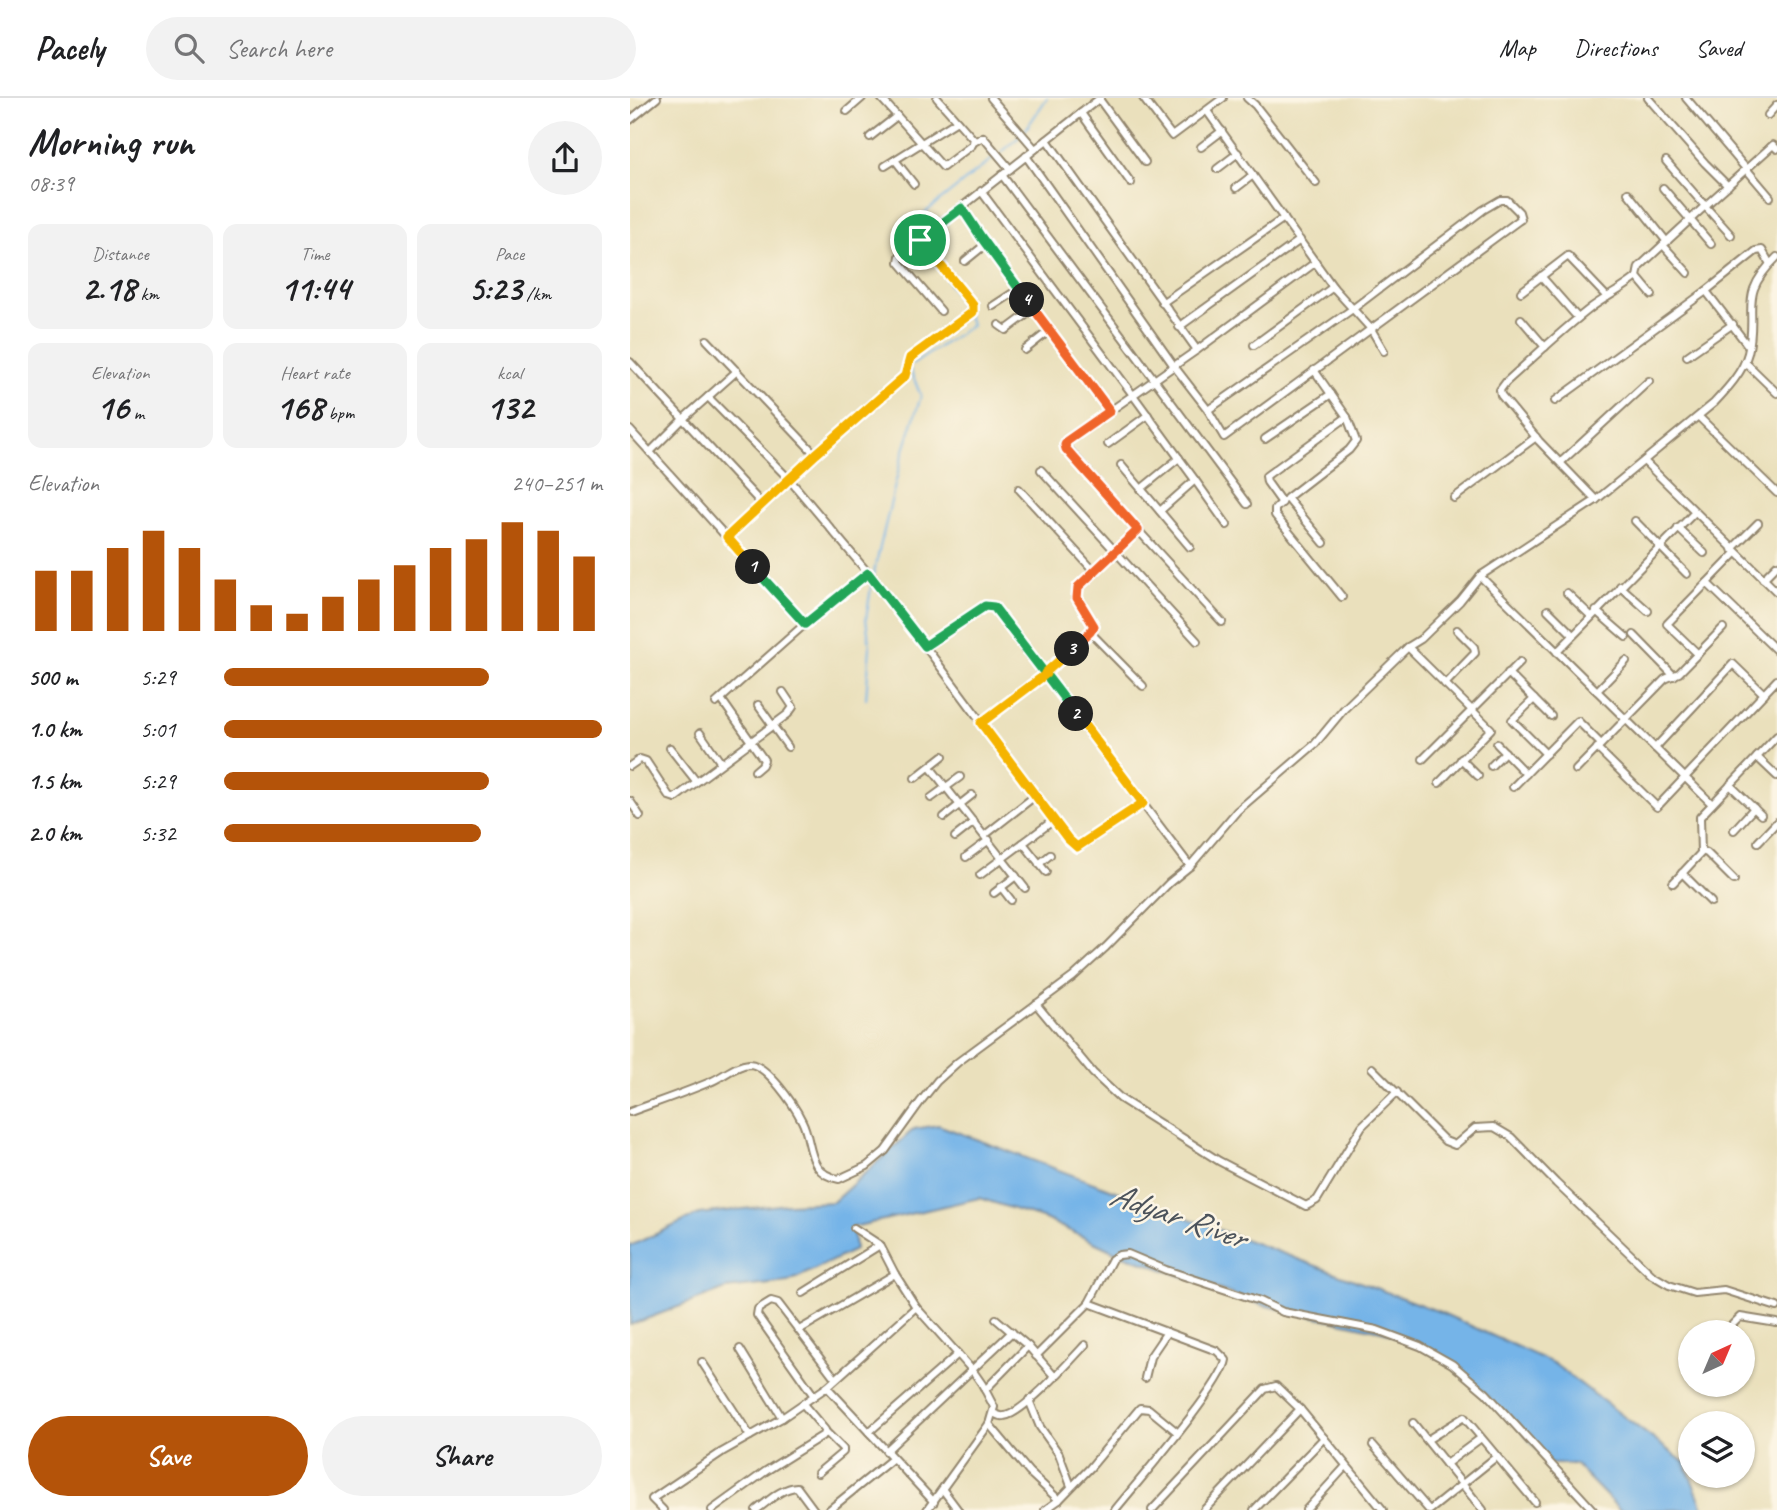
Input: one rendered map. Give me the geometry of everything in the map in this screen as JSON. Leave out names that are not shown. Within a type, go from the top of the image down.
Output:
[{"type":"street","points":[[630,120],[657,98]]},
{"type":"street","points":[[847,111],[862,98]]},
{"type":"street","points":[[881,98],[943,167],[983,137],[1010,169]]},
{"type":"street","points":[[937,98],[974,142]]},
{"type":"street","points":[[991,98],[1035,149]]},
{"type":"street","points":[[941,311],[899,262],[900,256],[1100,98],[1145,162]]},
{"type":"street","points":[[1143,98],[1172,136],[1223,98]]},
{"type":"street","points":[[1247,98],[1316,183]]},
{"type":"street","points":[[1648,98],[1704,163],[1728,186]]},
{"type":"street","points":[[1686,98],[1770,197]]},
{"type":"street","points":[[1768,115],[1777,105]]},
{"type":"street","points":[[1208,110],[1333,287],[1371,329],[1384,351]]},
{"type":"street","points":[[1081,113],[1131,183]]},
{"type":"street","points":[[870,137],[897,116]]},
{"type":"street","points":[[885,166],[957,121]]},
{"type":"street","points":[[1201,147],[1222,131]]},
{"type":"street","points":[[1047,140],[1197,350]]},
{"type":"street","points":[[1596,500],[1536,437],[1501,395],[1502,385],[1578,318],[1607,297],[1621,291],[1637,277],[1639,267],[1705,206],[1773,145],[1777,149]]},
{"type":"street","points":[[1217,169],[1238,153]]},
{"type":"street","points":[[1026,156],[1208,410],[1224,438],[1518,222],[1521,216],[1519,212],[1507,200],[1500,200],[1464,224],[1354,308],[1208,410]]},
{"type":"street","points":[[895,160],[914,184]]},
{"type":"street","points":[[1666,161],[1731,235]]},
{"type":"street","points":[[1002,175],[1247,504]]},
{"type":"street","points":[[1236,188],[1253,175]]},
{"type":"street","points":[[1663,188],[1711,244]]},
{"type":"street","points":[[981,191],[1227,525]]},
{"type":"street","points":[[1628,193],[1688,273]]},
{"type":"street","points":[[962,208],[1110,411]]},
{"type":"street","points":[[1163,303],[1284,218]]},
{"type":"street","points":[[727,537],[905,376],[910,358],[973,312],[973,305],[920,240]]},
{"type":"street","points":[[1179,327],[1300,240]]},
{"type":"street","points":[[964,261],[986,244]]},
{"type":"street","points":[[1555,401],[1759,250],[1762,250],[1770,264]]},
{"type":"street","points":[[1521,292],[1567,256],[1607,297]]},
{"type":"street","points":[[630,1112],[713,1081],[741,1065],[754,1065],[768,1073],[798,1114],[805,1129],[808,1147],[819,1170],[839,1179],[867,1166],[885,1151],[937,1081],[958,1062],[1073,976],[1106,947],[1169,883],[1190,866],[1237,811],[1315,744],[1344,709],[1460,601],[1480,576],[1596,500],[1699,417],[1730,385],[1745,362],[1749,347],[1751,296],[1758,280],[1777,257]]},
{"type":"street","points":[[1222,622],[1065,445],[1073,436],[1197,350],[1316,262]]},
{"type":"street","points":[[1541,276],[1578,318]]},
{"type":"street","points":[[1637,277],[1653,295]]},
{"type":"street","points":[[1255,345],[1333,287]]},
{"type":"street","points":[[993,306],[1019,289]]},
{"type":"street","points":[[1706,291],[1749,347]]},
{"type":"street","points":[[999,325],[1006,330],[1034,309]]},
{"type":"street","points":[[1521,319],[1545,347]]},
{"type":"street","points":[[1687,356],[1733,324]]},
{"type":"street","points":[[1025,349],[1050,330]]},
{"type":"street","points":[[707,340],[816,454]]},
{"type":"street","points":[[630,362],[762,504]]},
{"type":"street","points":[[1745,362],[1777,393]]},
{"type":"street","points":[[1314,370],[1347,417],[1356,441],[1284,500],[1275,509],[1275,515],[1342,597]]},
{"type":"street","points":[[650,452],[737,371]]},
{"type":"street","points":[[1561,462],[1649,381]]},
{"type":"street","points":[[1265,439],[1331,394]]},
{"type":"street","points":[[708,397],[789,479],[868,573],[1068,839],[1077,847],[1143,803]]},
{"type":"street","points":[[1108,444],[1148,415]]},
{"type":"street","points":[[1324,543],[1267,482],[1266,476],[1347,417]]},
{"type":"street","points":[[1699,417],[1777,493]]},
{"type":"street","points":[[630,430],[805,624]]},
{"type":"street","points":[[1454,498],[1536,437]]},
{"type":"street","points":[[1141,489],[1179,458]]},
{"type":"street","points":[[1644,461],[1777,592]]},
{"type":"street","points":[[1121,465],[1190,547]]},
{"type":"street","points":[[1041,470],[1197,641]]},
{"type":"street","points":[[1160,511],[1195,480]]},
{"type":"street","points":[[1019,489],[1094,571]]},
{"type":"street","points":[[1558,652],[1695,512]]},
{"type":"street","points":[[1635,521],[1687,574]]},
{"type":"street","points":[[1698,654],[1667,624],[1707,583],[1758,523]]},
{"type":"street","points":[[1678,528],[1704,553]]},
{"type":"street","points":[[981,723],[1046,674],[1090,632],[1094,626],[1093,621],[1077,598],[1078,587],[1138,530]]},
{"type":"street","points":[[1763,579],[1777,565]]},
{"type":"street","points":[[755,771],[764,762],[719,701],[805,624],[868,573]]},
{"type":"street","points":[[1480,576],[1712,804]]},
{"type":"street","points":[[1707,583],[1777,651]]},
{"type":"street","points":[[1620,586],[1648,611]]},
{"type":"street","points":[[1567,593],[1593,614],[1630,636],[1674,676]]},
{"type":"street","points":[[925,646],[985,606],[989,605],[998,611],[1190,866]]},
{"type":"street","points":[[1548,610],[1573,635]]},
{"type":"street","points":[[1576,770],[1665,679],[1674,676],[1723,628]]},
{"type":"street","points":[[1445,684],[1475,653],[1474,647],[1457,630]]},
{"type":"street","points":[[1090,632],[1143,685]]},
{"type":"street","points":[[1408,647],[1491,729],[1439,783]]},
{"type":"street","points":[[1597,691],[1626,661]]},
{"type":"street","points":[[1423,759],[1520,662]]},
{"type":"street","points":[[1655,748],[1733,664],[1764,694]]},
{"type":"street","points":[[1508,673],[1551,716]]},
{"type":"street","points":[[1513,787],[1578,721],[1657,807],[1777,680]]},
{"type":"street","points":[[630,765],[640,759],[646,761],[672,798],[789,714],[793,707],[783,692]]},
{"type":"street","points":[[1534,699],[1513,720],[1546,754]]},
{"type":"street","points":[[758,705],[788,747]]},
{"type":"street","points":[[700,733],[721,763]]},
{"type":"street","points":[[1673,883],[1702,851],[1699,818],[1777,736]]},
{"type":"street","points":[[1496,744],[1526,774]]},
{"type":"street","points":[[670,748],[696,781]]},
{"type":"street","points":[[1491,766],[1505,752]]},
{"type":"street","points":[[915,778],[943,756]]},
{"type":"street","points":[[1757,757],[1777,776]]},
{"type":"street","points":[[1461,760],[1478,776]]},
{"type":"street","points":[[930,767],[1025,888]]},
{"type":"street","points":[[931,798],[960,777]]},
{"type":"street","points":[[1730,785],[1761,815]]},
{"type":"street","points":[[944,817],[972,794]]},
{"type":"street","points":[[966,857],[1035,796]]},
{"type":"street","points":[[630,800],[640,816]]},
{"type":"street","points":[[1734,830],[1754,808]]},
{"type":"street","points":[[980,875],[1054,820]]},
{"type":"street","points":[[954,837],[974,822]]},
{"type":"street","points":[[1758,842],[1777,822]]},
{"type":"street","points":[[1023,843],[1046,872]]},
{"type":"street","points":[[1702,851],[1734,880]]},
{"type":"street","points":[[1039,864],[1050,855]]},
{"type":"street","points":[[1682,873],[1711,902]]},
{"type":"street","points":[[994,893],[1016,876]]},
{"type":"street","points":[[1001,887],[1011,901]]},
{"type":"street","points":[[1036,1004],[1093,1073],[1121,1099],[1219,1161],[1306,1206],[1317,1200],[1370,1116],[1396,1092]]},
{"type":"street","points":[[1372,1068],[1445,1141],[1455,1145],[1475,1128],[1493,1128],[1511,1137],[1652,1275],[1670,1285],[1694,1293],[1724,1290],[1777,1307]]},
{"type":"street","points":[[854,1228],[880,1245],[916,1307],[973,1371],[991,1400],[993,1413],[989,1424],[927,1510]]},
{"type":"street","points":[[803,1293],[880,1245]]},
{"type":"street","points":[[1036,1356],[1089,1303],[1112,1259],[1124,1253],[1260,1301],[1283,1312],[1353,1324],[1394,1335],[1420,1346],[1452,1364],[1503,1410],[1593,1510]]},
{"type":"street","points":[[799,1330],[895,1274]]},
{"type":"street","points":[[814,1396],[757,1312],[771,1301],[778,1303],[835,1378]]},
{"type":"street","points":[[1089,1303],[1217,1351],[1226,1360],[1222,1372],[1115,1510]]},
{"type":"street","points":[[663,1510],[652,1499],[827,1387],[916,1307]]},
{"type":"street","points":[[1737,1320],[1740,1317],[1777,1323]]},
{"type":"street","points":[[996,1319],[1028,1346],[1055,1377]]},
{"type":"street","points":[[886,1451],[1012,1332]]},
{"type":"street","points":[[1145,1378],[1150,1357],[1167,1332]]},
{"type":"street","points":[[993,1413],[1005,1416],[1029,1400],[1085,1345]]},
{"type":"street","points":[[985,1390],[1028,1346]]},
{"type":"street","points":[[740,1349],[782,1418]]},
{"type":"street","points":[[869,1432],[958,1354]]},
{"type":"street","points":[[702,1362],[750,1436]]},
{"type":"street","points":[[1152,1510],[1269,1387],[1276,1386],[1300,1409],[1383,1510]]},
{"type":"street","points":[[827,1387],[934,1502]]},
{"type":"street","points":[[1029,1400],[1040,1427],[1057,1448],[1071,1486]]},
{"type":"street","points":[[803,1404],[843,1449],[843,1452],[818,1473]]},
{"type":"street","points":[[1045,1510],[1059,1500],[1090,1468],[1140,1408],[1149,1409],[1177,1432]]},
{"type":"street","points":[[1204,1510],[1300,1409]]},
{"type":"street","points":[[1427,1440],[1464,1417],[1535,1502]]},
{"type":"street","points":[[1413,1423],[1483,1510]]},
{"type":"street","points":[[989,1424],[1029,1472],[1059,1500]]},
{"type":"street","points":[[712,1510],[826,1432]]},
{"type":"street","points":[[1254,1510],[1324,1438]]},
{"type":"street","points":[[1446,1464],[1481,1438]]},
{"type":"street","points":[[1373,1445],[1430,1510],[1496,1457]]},
{"type":"street","points":[[829,1510],[892,1459]]},
{"type":"street","points":[[1309,1509],[1346,1466]]},
{"type":"street","points":[[756,1510],[783,1490],[793,1487],[797,1487],[814,1510]]},
{"type":"street","points":[[943,1490],[958,1510]]},
{"type":"water","name":"Adyar River","points":[[938,1125],[1440,1312],[1553,1363],[1678,1458],[1678,1488],[1695,1488],[1704,1510],[1620,1510],[1575,1464],[1550,1464],[1512,1420],[1451,1363],[1386,1332],[1262,1305],[1115,1252],[1045,1219],[979,1198],[853,1227],[855,1250],[788,1282],[726,1289],[630,1325],[630,1246],[699,1214],[833,1202],[914,1129]]},
{"type":"waterway","points":[[1024,132],[1047,98]]},
{"type":"waterway","points":[[1001,153],[1020,136]]},
{"type":"waterway","points":[[921,237],[912,223],[996,156]]},
{"type":"waterway","points":[[912,365],[972,325],[944,274]]},
{"type":"waterway","points":[[873,576],[901,460],[921,396],[910,369]]},
{"type":"waterway","points":[[866,699],[870,647],[866,619],[872,581]]},
{"type":"route","points":[[920,240],[962,208],[1110,411],[1073,436],[1065,445],[1138,530],[1078,587],[1077,598],[1093,621],[1094,626],[1090,632],[1046,674],[981,723],[1068,839],[1077,847],[1143,803],[1119,771],[1045,673],[998,611],[994,607],[985,606],[925,646],[868,573],[805,624],[727,537],[905,376],[910,358],[973,312],[973,305],[920,240]]}]
